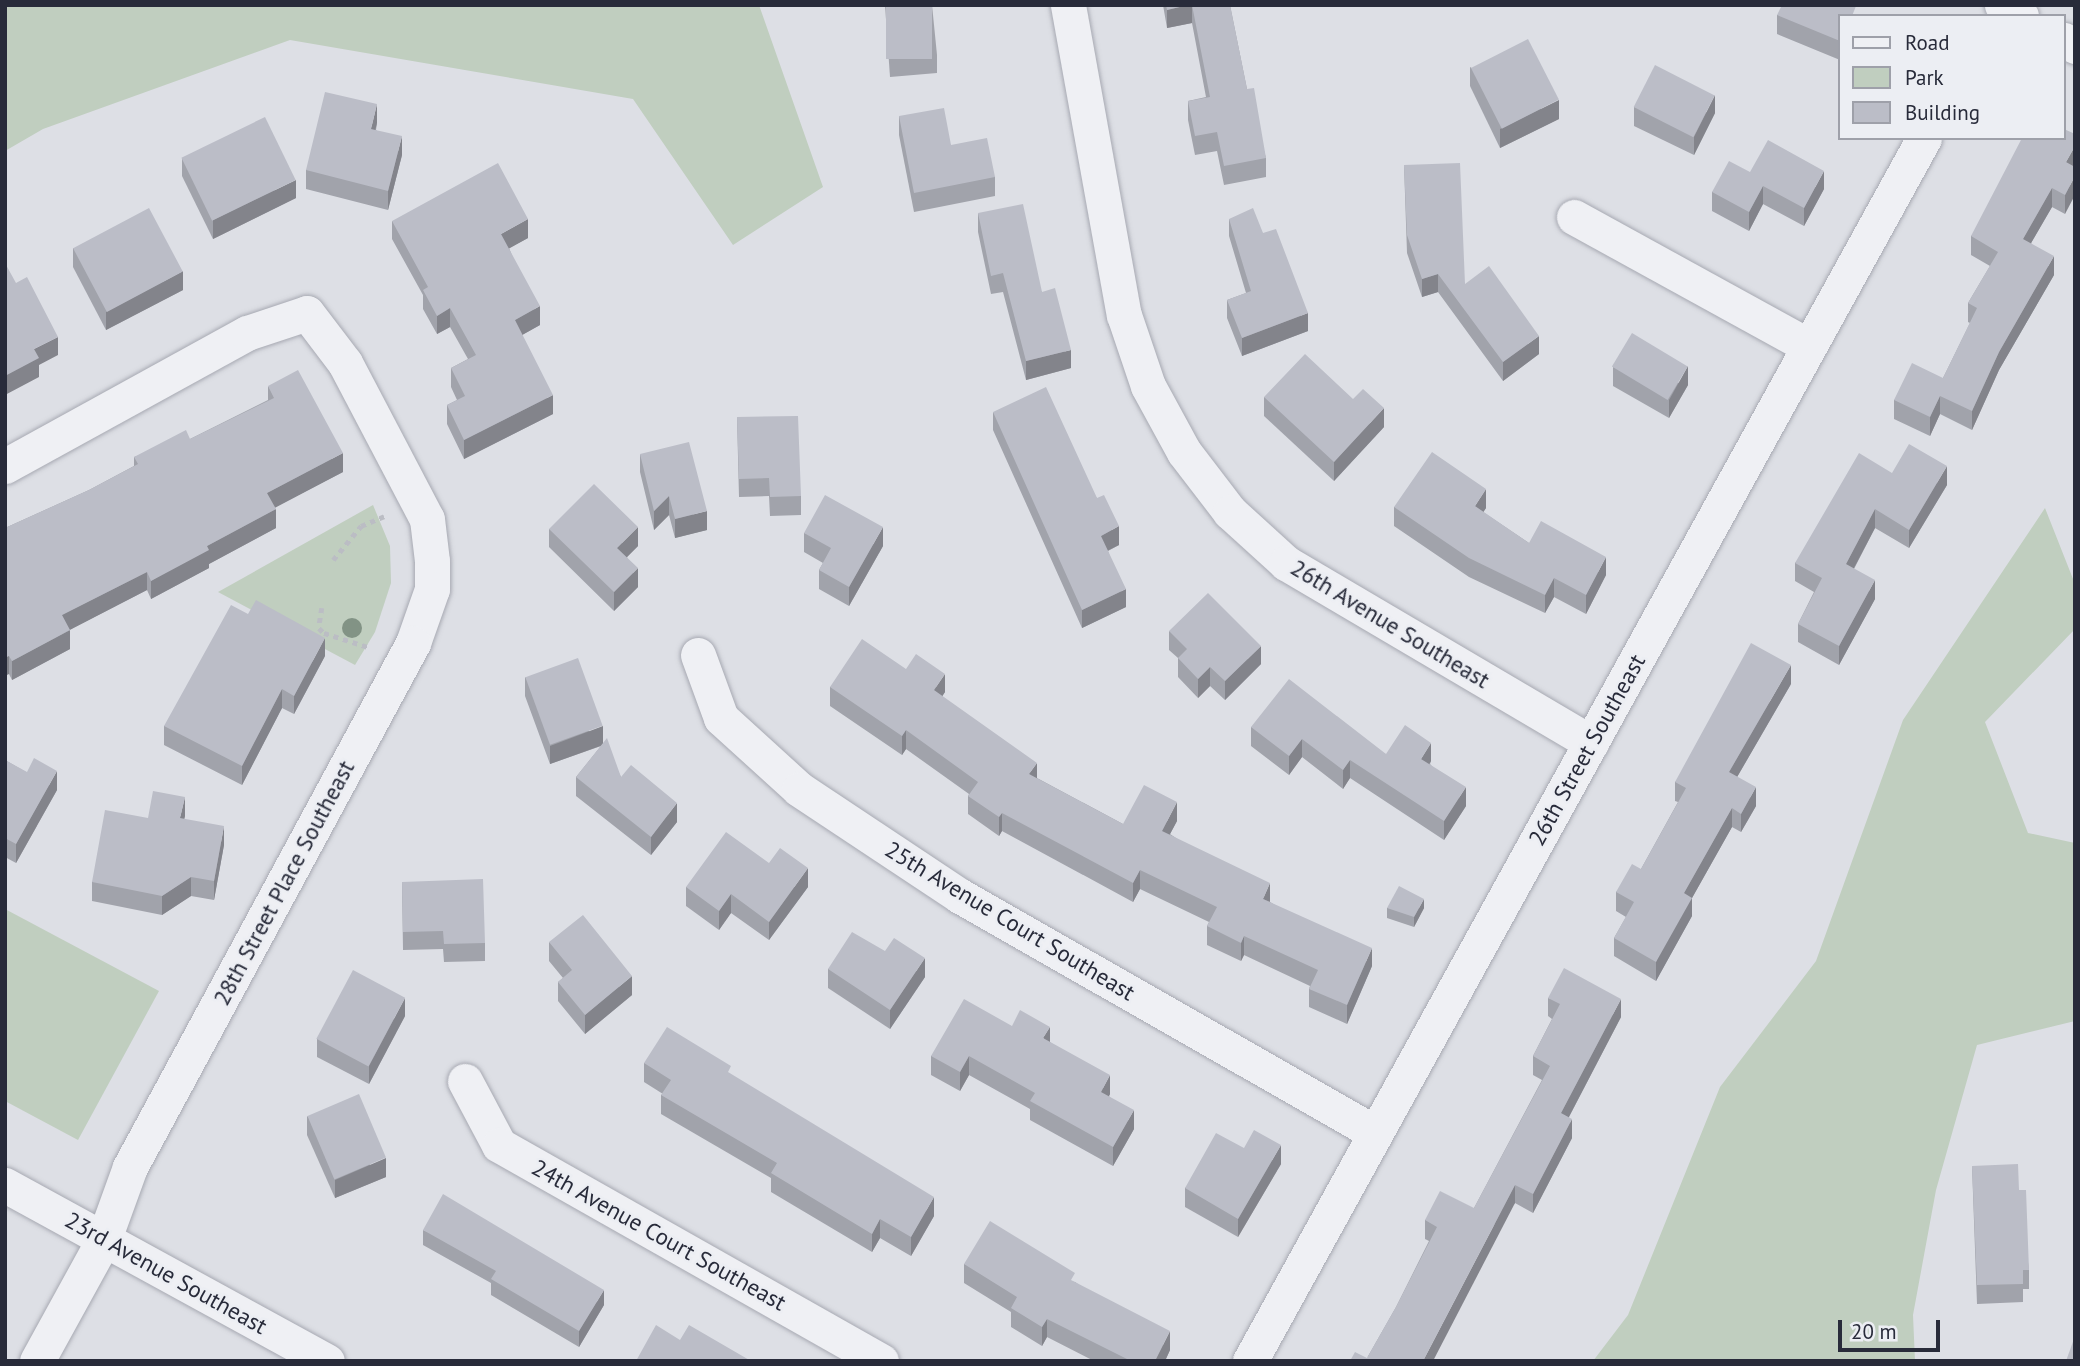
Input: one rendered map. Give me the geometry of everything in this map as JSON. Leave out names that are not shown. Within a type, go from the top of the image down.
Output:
[{"type":"street","name":"26th Avenue Southeast","points":[[1068,5],[1124,314],[1148,386],[1184,452],[1230,512],[1286,563],[1591,743]]},
{"type":"street","points":[[2000,5],[2017,14]]},
{"type":"street","name":"26th Street Southeast","points":[[1250,1361],[1923,140]]},
{"type":"street","points":[[1574,217],[1809,346]]},
{"type":"street","name":"28th Street Place Southeast","points":[[5,466],[247,333],[307,313],[345,363],[427,519],[432,589],[414,643],[130,1167],[104,1239],[37,1361]]},
{"type":"street","name":"25th Avenue Court Southeast","points":[[698,655],[721,718],[799,789],[960,896],[1375,1133]]},
{"type":"street","name":"24th Avenue Court Southeast","points":[[465,1082],[499,1145],[881,1361]]},
{"type":"street","name":"23rd Avenue Southeast","points":[[5,1185],[327,1361]]},
{"type":"path","points":[[334,561],[361,526],[384,516]]},
{"type":"path","points":[[322,608],[319,628],[324,633],[371,648]]},
{"type":"green space","points":[[5,5],[759,5],[823,187],[733,245],[633,99],[290,40],[43,129],[5,151]]},
{"type":"green space","points":[[373,505],[390,546],[391,583],[375,632],[355,665],[218,592]]},
{"type":"green space","points":[[2045,508],[2075,584],[2075,629],[1985,722],[2028,833],[2075,843],[2075,1021],[1977,1045],[1936,1190],[1913,1315],[1915,1361],[1593,1361],[1628,1315],[1720,1087],[1816,961],[1903,720]]},
{"type":"green space","points":[[5,909],[159,991],[78,1140],[5,1101]]},
{"type":"building","points":[[886,5],[932,5],[932,59],[886,59]]},
{"type":"building","points":[[1166,5],[1188,5],[1167,10]]},
{"type":"building","points":[[1192,5],[1230,5],[1247,89],[1254,88],[1266,158],[1224,166],[1217,132],[1195,136],[1188,101],[1210,97]]},
{"type":"building","points":[[1782,5],[1856,6],[1853,14],[1839,14],[1839,41],[1777,15]]},
{"type":"building","points":[[1528,39],[1559,100],[1502,129],[1471,68]]},
{"type":"building","points":[[1655,65],[1715,95],[1693,137],[1634,107]]},
{"type":"building","points":[[325,92],[377,104],[371,129],[402,136],[388,191],[306,170]]},
{"type":"building","points":[[944,108],[951,145],[987,138],[995,177],[914,193],[899,116]]},
{"type":"building","points":[[265,117],[296,180],[212,221],[181,158]]},
{"type":"building","points":[[2066,130],[2075,134],[2075,146],[2066,162],[2075,167],[2075,176],[2065,195],[2052,188],[2023,239],[2054,256],[1999,352],[1972,411],[1940,396],[1930,417],[1894,400],[1912,363],[1943,378],[1977,308],[1968,303],[1998,252],[1971,236],[2021,140],[2066,140]]},
{"type":"building","points":[[1768,140],[1824,171],[1804,208],[1763,186],[1749,212],[1712,192],[1729,161],[1750,172]]},
{"type":"building","points":[[498,163],[528,219],[501,234],[540,306],[515,320],[553,395],[464,440],[447,405],[465,396],[451,368],[476,355],[450,308],[437,316],[423,290],[428,287],[392,221]]},
{"type":"building","points":[[1460,163],[1465,284],[1489,266],[1539,336],[1503,362],[1438,274],[1422,279],[1407,235],[1404,165]]},
{"type":"building","points":[[1023,204],[1042,292],[1055,288],[1071,350],[1026,361],[1003,273],[991,276],[978,213]]},
{"type":"building","points":[[149,208],[183,272],[107,312],[73,248]]},
{"type":"building","points":[[1253,208],[1263,233],[1276,229],[1308,313],[1242,338],[1227,300],[1251,291],[1229,219]]},
{"type":"building","points":[[5,263],[16,283],[27,277],[58,337],[34,349],[39,358],[5,376]]},
{"type":"building","points":[[1632,333],[1688,366],[1668,400],[1612,366]]},
{"type":"building","points":[[1305,354],[1353,399],[1363,389],[1384,408],[1334,462],[1264,397]]},
{"type":"building","points":[[298,370],[343,453],[267,493],[276,509],[207,546],[209,550],[151,581],[147,572],[62,615],[70,630],[12,661],[9,656],[5,657],[5,528],[89,490],[138,464],[134,457],[186,430],[190,439],[274,398],[268,386]]},
{"type":"building","points":[[1046,387],[1097,498],[1104,495],[1119,526],[1101,536],[1126,589],[1082,610],[993,412]]},
{"type":"building","points":[[798,416],[801,496],[770,497],[769,478],[739,479],[737,417]]},
{"type":"building","points":[[689,442],[707,511],[675,519],[669,496],[654,511],[640,454]]},
{"type":"building","points":[[1909,444],[1947,466],[1909,530],[1875,509],[1846,564],[1875,580],[1839,646],[1798,624],[1822,578],[1795,563],[1859,453],[1892,473]]},
{"type":"building","points":[[1432,452],[1486,489],[1475,506],[1529,543],[1541,521],[1606,557],[1586,595],[1554,578],[1545,595],[1469,558],[1394,507]]},
{"type":"building","points":[[594,484],[638,527],[617,548],[638,568],[614,592],[549,529]]},
{"type":"building","points":[[825,495],[883,527],[849,587],[819,570],[831,548],[804,533]]},
{"type":"building","points":[[1208,593],[1261,646],[1225,681],[1210,667],[1198,679],[1178,658],[1187,649],[1169,631]]},
{"type":"building","points":[[256,600],[325,638],[294,696],[282,689],[242,766],[164,726],[231,605],[248,614]]},
{"type":"building","points":[[862,639],[906,669],[916,654],[945,674],[934,690],[1037,763],[1029,774],[1123,824],[1144,785],[1177,802],[1162,831],[1270,883],[1263,899],[1372,948],[1347,1005],[1309,989],[1318,970],[1244,936],[1241,943],[1207,926],[1217,907],[1140,870],[1133,883],[1002,813],[999,817],[968,796],[978,782],[906,730],[902,736],[830,687]]},
{"type":"building","points":[[1751,643],[1791,665],[1729,772],[1756,787],[1741,814],[1732,808],[1684,893],[1692,898],[1656,962],[1614,938],[1634,902],[1616,892],[1632,864],[1641,869],[1686,788],[1675,782]]},
{"type":"building","points":[[578,658],[603,726],[550,745],[525,677]]},
{"type":"building","points":[[1289,679],[1386,754],[1405,725],[1431,743],[1421,759],[1466,787],[1444,821],[1350,760],[1343,770],[1302,739],[1289,756],[1251,727]]},
{"type":"building","points":[[607,738],[621,777],[631,765],[677,803],[651,837],[576,777]]},
{"type":"building","points":[[34,758],[57,771],[16,844],[5,838],[5,760],[27,772]]},
{"type":"building","points":[[153,791],[185,797],[180,818],[224,826],[214,881],[191,877],[162,896],[92,882],[105,810],[148,818]]},
{"type":"building","points":[[726,832],[769,863],[780,848],[808,868],[769,922],[731,894],[719,911],[686,887]]},
{"type":"building","points":[[483,879],[485,943],[444,944],[443,931],[403,932],[402,882]]},
{"type":"building","points":[[1399,886],[1424,899],[1414,917],[1387,908]]},
{"type":"building","points":[[583,915],[632,976],[585,1015],[558,982],[572,970],[549,942]]},
{"type":"building","points":[[852,932],[885,951],[894,938],[925,958],[890,1010],[828,969]]},
{"type":"building","points":[[1564,968],[1621,999],[1561,1113],[1572,1119],[1533,1194],[1515,1185],[1423,1361],[1350,1361],[1355,1352],[1367,1358],[1396,1307],[1437,1227],[1425,1220],[1440,1191],[1474,1208],[1550,1066],[1533,1056],[1560,1004],[1548,998]]},
{"type":"building","points":[[353,970],[405,998],[368,1067],[316,1039]]},
{"type":"building","points":[[964,999],[1012,1026],[1020,1010],[1050,1027],[1043,1038],[1110,1075],[1101,1092],[1134,1110],[1113,1147],[1030,1101],[1035,1093],[969,1056],[960,1072],[931,1056]]},
{"type":"building","points":[[667,1027],[731,1066],[728,1072],[934,1197],[911,1237],[880,1219],[872,1234],[771,1173],[777,1163],[661,1095],[671,1080],[644,1063]]},
{"type":"building","points":[[359,1094],[386,1158],[334,1179],[307,1116]]},
{"type":"building","points":[[1254,1130],[1281,1145],[1238,1219],[1185,1188],[1216,1133],[1244,1148]]},
{"type":"building","points":[[2018,1164],[2019,1190],[2026,1190],[2029,1270],[2023,1270],[2023,1284],[1977,1285],[1972,1166]]},
{"type":"building","points":[[443,1194],[604,1290],[579,1331],[491,1279],[496,1271],[423,1230]]},
{"type":"building","points":[[990,1221],[1075,1273],[1071,1280],[1170,1331],[1155,1361],[1131,1361],[1047,1319],[1042,1327],[1011,1308],[1017,1297],[964,1264]]},
{"type":"building","points":[[656,1325],[680,1340],[689,1325],[751,1361],[636,1361]]},
{"type":"building","points":[[2075,1336],[2075,1361],[2066,1361]]}]
